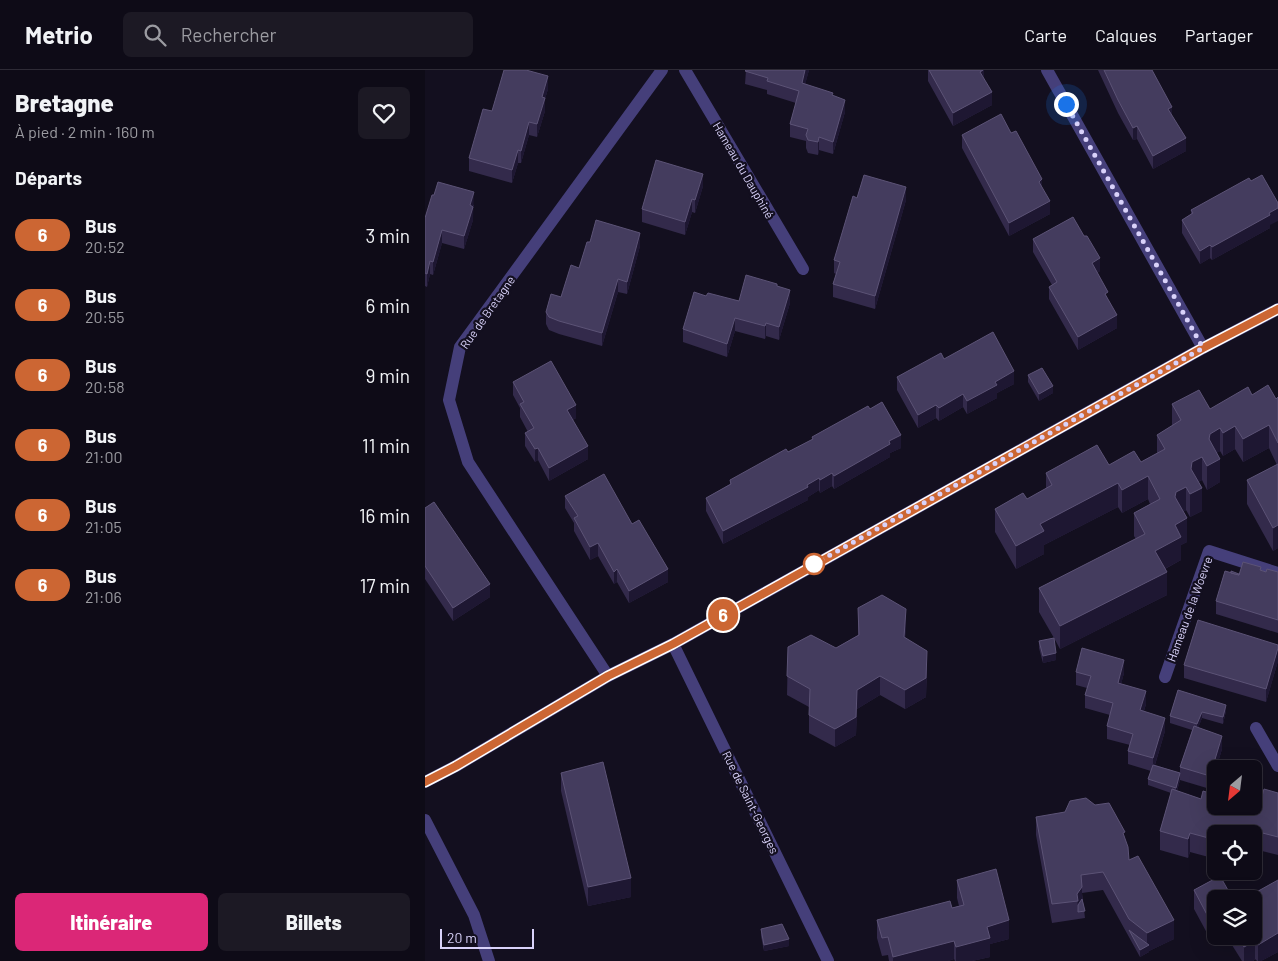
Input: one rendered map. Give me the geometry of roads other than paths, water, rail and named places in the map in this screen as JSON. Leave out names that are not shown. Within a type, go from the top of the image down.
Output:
[{"type":"street","name":"Rue de Bretagne","points":[[608,676],[468,462],[449,400],[460,347],[662,70]]},
{"type":"street","name":"Hameau du Dauphiné","points":[[685,70],[803,269]]},
{"type":"street","points":[[1047,70],[1203,348]]},
{"type":"street","points":[[425,782],[456,766],[608,676],[673,644],[1203,348],[1278,309]]},
{"type":"street","name":"Hameau de la Woevre","points":[[1165,677],[1209,551],[1278,573]]},
{"type":"street","name":"Rue de Saint-Georges","points":[[673,644],[828,961]]},
{"type":"street","points":[[1256,728],[1278,766]]},
{"type":"street","points":[[425,820],[474,915],[489,961]]}]
